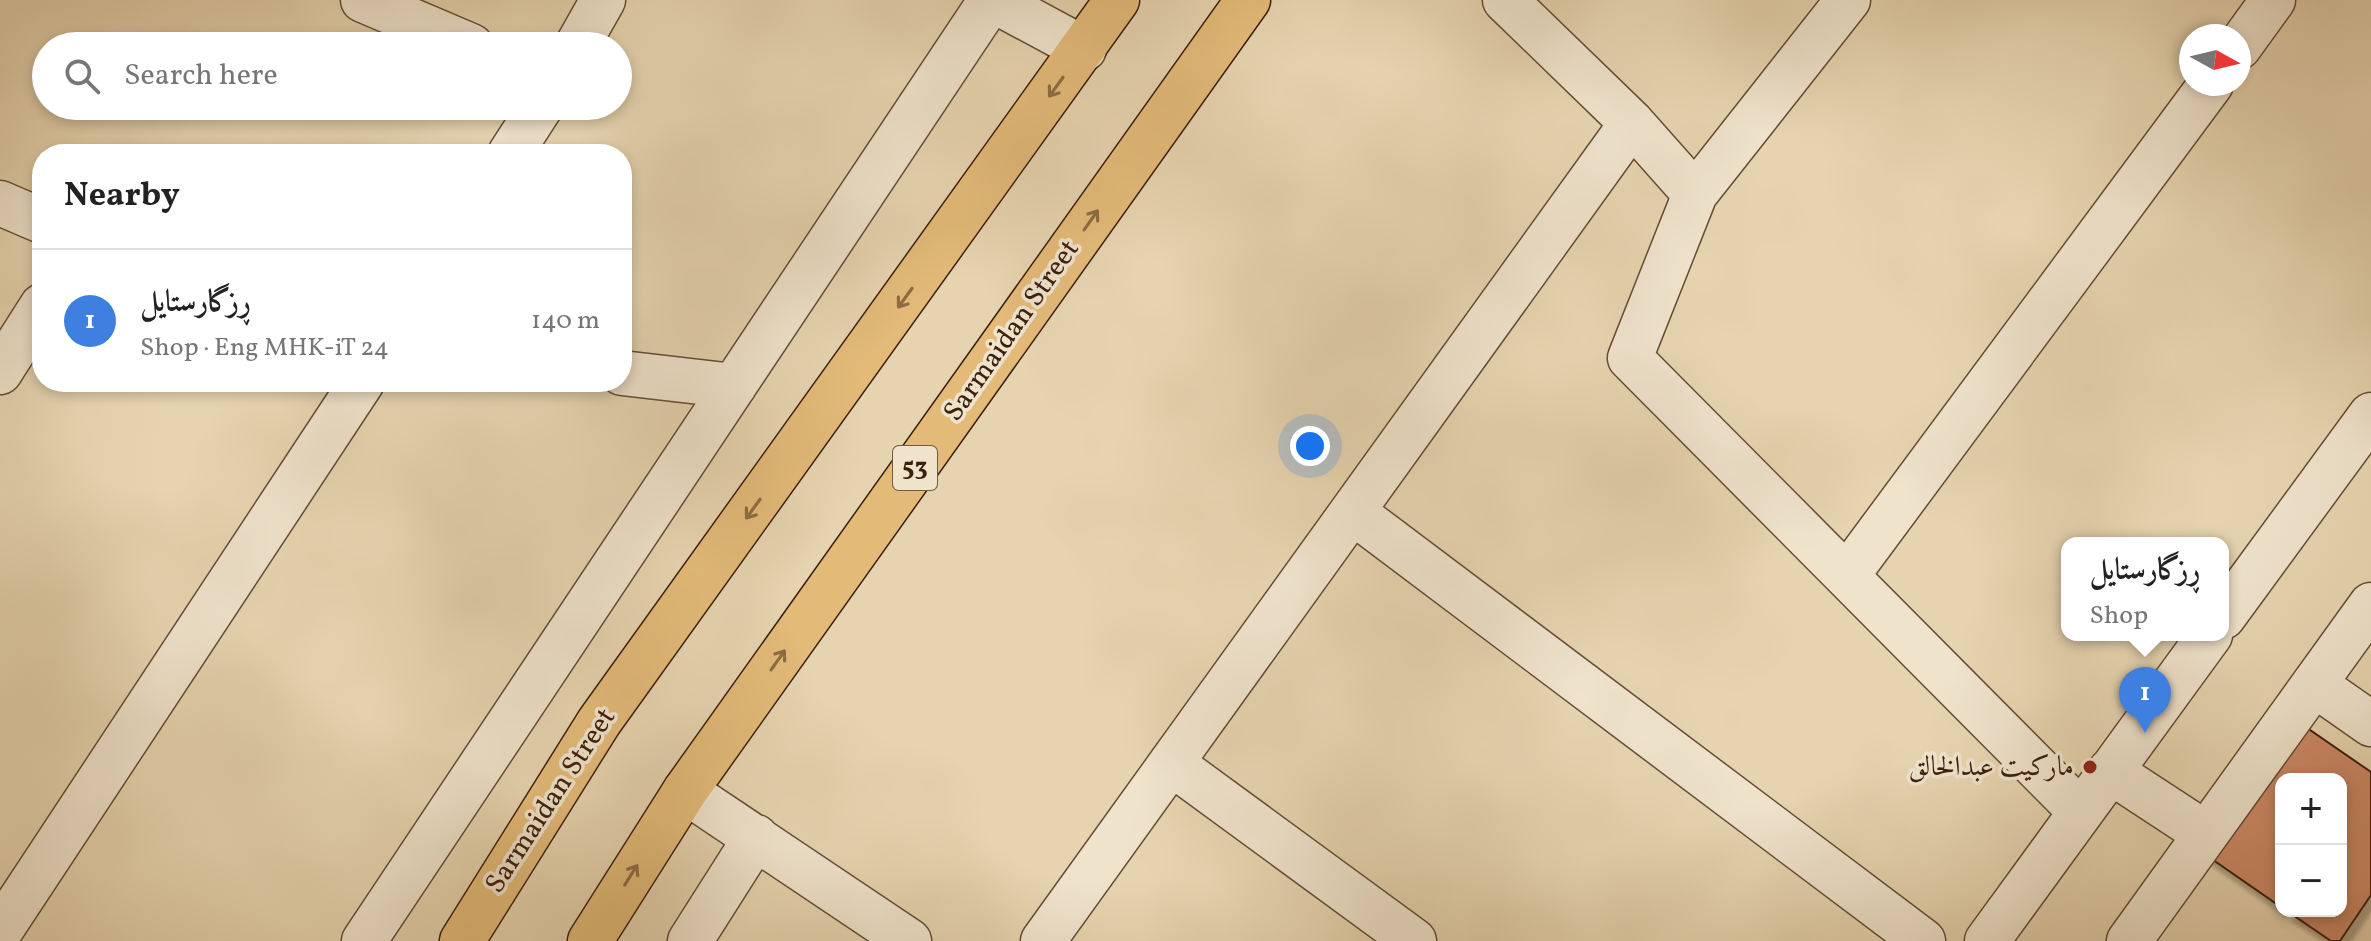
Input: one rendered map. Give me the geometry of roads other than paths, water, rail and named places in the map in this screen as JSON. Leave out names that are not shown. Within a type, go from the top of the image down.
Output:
[{"type":"main road","name":"Sarmaidan Street","points":[[462,941],[599,722],[1117,0]]},
{"type":"main road","name":"Sarmaidan Street","points":[[590,941],[685,791],[1248,0]]},
{"type":"street","points":[[363,0],[438,32]]},
{"type":"street","points":[[585,32],[603,0]]},
{"type":"street","points":[[364,941],[992,0],[1084,49]]},
{"type":"street","points":[[1505,0],[1632,123],[1695,194]]},
{"type":"street","points":[[1848,0],[1695,194],[1630,358],[1848,574],[2081,812]]},
{"type":"street","points":[[2251,30],[2273,0]]},
{"type":"street","points":[[1848,574],[2202,96]]},
{"type":"street","points":[[516,144],[532,120]]},
{"type":"street","points":[[1043,941],[1632,123]]},
{"type":"street","points":[[0,203],[32,217]]},
{"type":"street","points":[[0,372],[32,322]]},
{"type":"street","points":[[632,374],[734,386]]},
{"type":"street","points":[[0,931],[355,392]]},
{"type":"street","points":[[2229,609],[2371,415]]},
{"type":"street","points":[[1353,512],[1923,941]]},
{"type":"street","points":[[2149,933],[2206,834],[2371,605]]},
{"type":"street","points":[[1987,941],[2206,641]]},
{"type":"street","points":[[2314,684],[2371,724]]},
{"type":"street","points":[[1171,763],[1414,941]]},
{"type":"street","points":[[2110,771],[2206,834]]},
{"type":"street","points":[[685,791],[909,941]]},
{"type":"street","points":[[690,941],[756,837]]},
{"type":"place","name":"ڕزگارستایل","points":[[2145,733]]},
{"type":"place","name":"ماركیت عبدالخالق","points":[[2090,767]]}]
